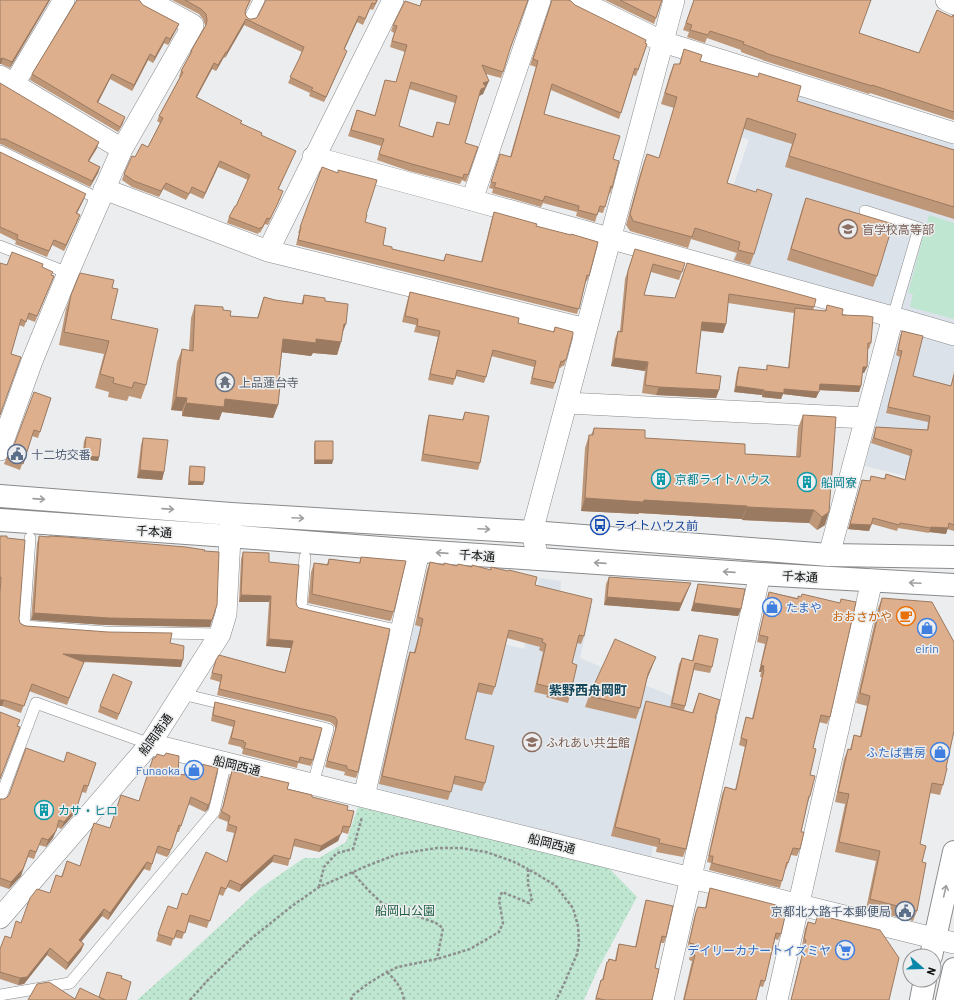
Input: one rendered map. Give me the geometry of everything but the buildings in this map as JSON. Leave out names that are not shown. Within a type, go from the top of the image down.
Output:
[{"type":"main road","name":"千本通","points":[[0,496],[231,514],[532,532],[829,555],[954,557]]},
{"type":"main road","name":"千本通","points":[[0,520],[419,551],[760,574],[954,585]]},
{"type":"main road","points":[[940,946],[947,917],[954,852]]},
{"type":"main road","points":[[947,1000],[954,969]]},
{"type":"main road","points":[[921,1000],[924,988]]},
{"type":"street","points":[[64,0],[7,80],[122,149]]},
{"type":"street","points":[[0,450],[32,361],[68,272],[122,149],[193,25],[147,0]]},
{"type":"street","points":[[268,251],[392,0]]},
{"type":"street","points":[[472,200],[540,0]]},
{"type":"street","points":[[578,0],[663,42],[954,133]]},
{"type":"street","points":[[538,559],[532,532],[674,0]]},
{"type":"street","points":[[946,0],[954,4]]},
{"type":"street","points":[[313,158],[472,200],[954,335]]},
{"type":"street","points":[[102,194],[268,251],[586,329]]},
{"type":"street","points":[[829,555],[893,317]]},
{"type":"street","points":[[567,403],[866,418]]},
{"type":"street","name":"船岡南通","points":[[4,908],[150,744],[220,634],[226,614],[231,514]]},
{"type":"street","points":[[366,797],[419,551]]},
{"type":"street","points":[[663,1000],[760,574]]},
{"type":"street","points":[[778,1000],[872,580]]},
{"type":"street","name":"船岡西通","points":[[150,744],[799,905],[940,946]]},
{"type":"lane","points":[[250,18],[259,0]]},
{"type":"lane","points":[[0,151],[102,194]]},
{"type":"lane","points":[[865,212],[919,228],[893,317]]},
{"type":"lane","points":[[0,246],[68,272]]},
{"type":"lane","points":[[30,538],[24,626],[106,632],[220,634]]},
{"type":"lane","points":[[305,557],[301,609],[402,631]]},
{"type":"lane","points":[[182,694],[328,729],[313,784]]},
{"type":"lane","points":[[0,799],[25,722],[36,703],[150,744]]},
{"type":"lane","points":[[0,995],[70,983],[214,812],[226,762]]},
{"type":"path","points":[[319,887],[324,867],[337,853],[353,849],[366,797]]},
{"type":"path","points":[[190,1000],[207,981],[252,938],[292,906],[319,887],[398,854],[437,848],[461,848],[486,852],[512,861],[555,885],[573,908],[578,926],[579,943],[577,954],[556,1000]]},
{"type":"path","points":[[351,1000],[353,995],[369,982],[387,972],[398,967],[437,959],[470,949],[499,932],[503,923],[499,900],[502,892],[529,903],[532,899],[528,884],[528,869]]},
{"type":"path","points":[[352,872],[382,903],[436,923],[443,928],[437,959]]},
{"type":"path","points":[[387,972],[395,980],[402,991],[404,1000]]},
{"type":"shaded area","name":"盲学校高等部","points":[[747,74],[954,139],[954,325],[732,263],[752,196],[732,189],[749,140],[730,132]]},
{"type":"shaded area","points":[[908,330],[954,342],[954,485],[926,481],[865,466],[898,336]]},
{"type":"shaded area","name":"ふれあい共生館","points":[[539,578],[561,581],[560,598],[592,607],[580,658],[686,702],[651,857],[380,789],[378,782],[413,622],[524,649]]},
{"type":"green space","points":[[929,215],[954,223],[954,319],[910,307],[913,294],[908,293]]},
{"type":"green space","name":"船岡山公園","points":[[358,807],[605,864],[637,897],[598,969],[584,1000],[137,1000],[262,887],[304,858],[319,858],[346,842]]},
{"type":"place","name":"盲学校高等部","points":[[848,229]]},
{"type":"place","name":"上品蓮台寺","points":[[225,382]]},
{"type":"place","name":"十二坊交番","points":[[17,454]]},
{"type":"place","name":"京都ライトハウス","points":[[661,479]]},
{"type":"place","name":"船岡寮","points":[[807,482]]},
{"type":"place","name":"ライトハウス前","points":[[600,525]]},
{"type":"place","name":"たまや","points":[[772,607]]},
{"type":"place","name":"おおさかや","points":[[906,616]]},
{"type":"place","name":"eirin","points":[[927,628]]},
{"type":"place","name":"ふれあい共生館","points":[[532,742]]},
{"type":"place","name":"ふたば書房","points":[[940,752]]},
{"type":"place","name":"Funaoka","points":[[194,770]]},
{"type":"place","name":"カサ・ヒロ","points":[[44,810]]},
{"type":"place","name":"京都北大路千本郵便局","points":[[905,911]]},
{"type":"place","name":"デイリーカナートイズミヤ","points":[[845,950]]},
{"type":"district","name":"紫野西舟岡町","points":[[588,690]]}]
